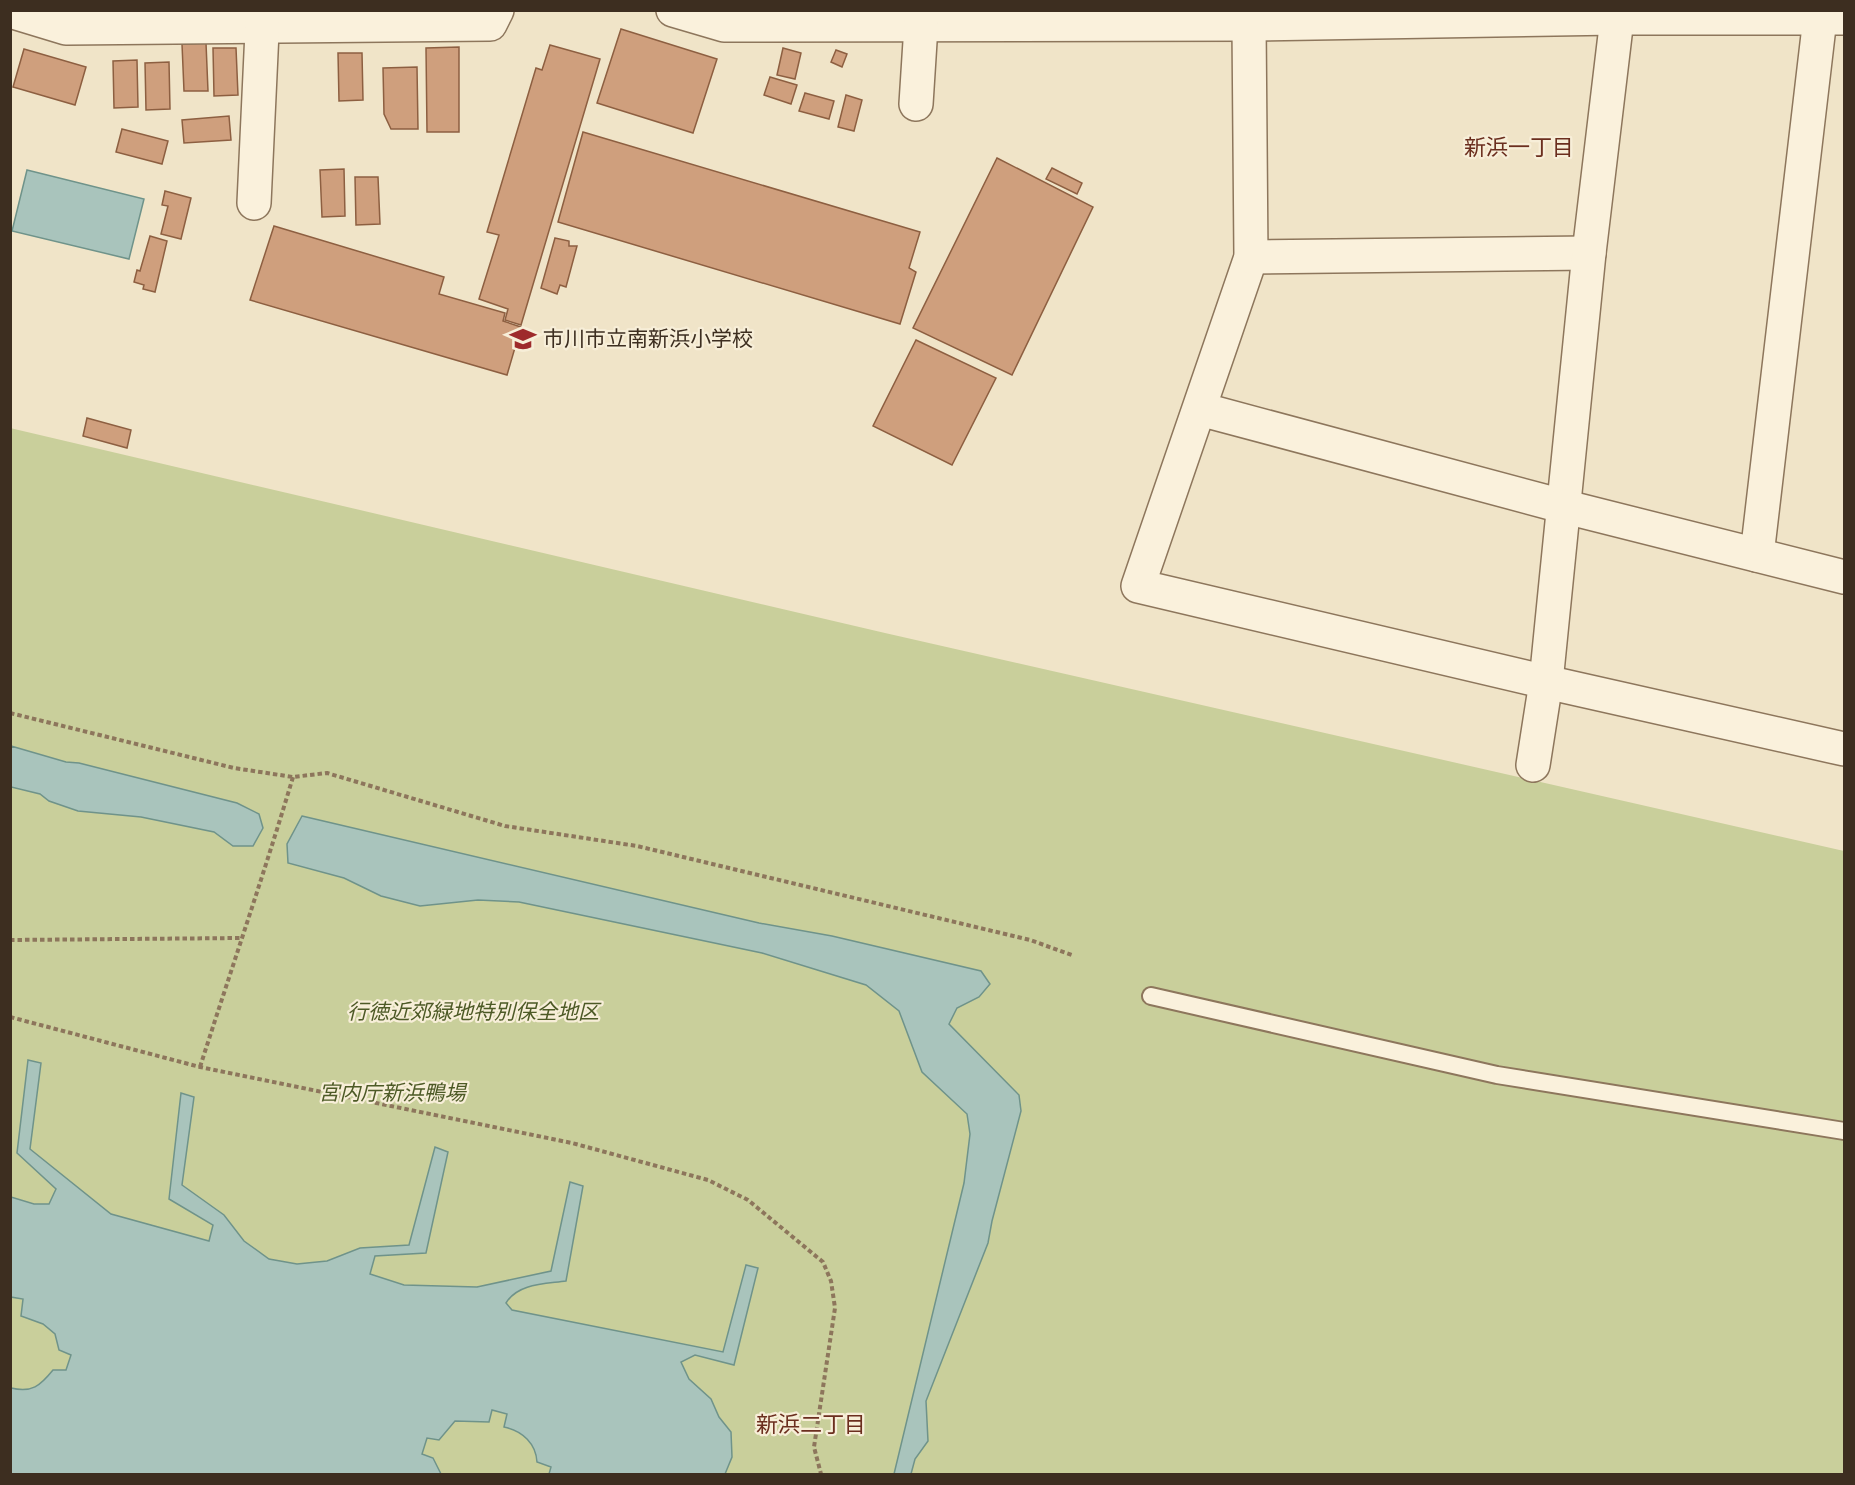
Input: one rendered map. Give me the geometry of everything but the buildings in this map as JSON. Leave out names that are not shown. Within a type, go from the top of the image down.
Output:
[{"type":"street","points":[[10,11],[66,28],[263,19],[490,24],[497,10]]},
{"type":"street","points":[[673,10],[724,25],[921,18],[1249,24],[1617,14],[1832,18],[1757,555]]},
{"type":"street","points":[[1533,765],[1546,682],[1562,506],[1617,14]]},
{"type":"street","points":[[916,104],[921,18]]},
{"type":"street","points":[[254,203],[263,19]]},
{"type":"street","points":[[1249,24],[1251,257],[1138,586],[1546,682],[1845,749]]},
{"type":"street","points":[[1251,257],[1589,253]]},
{"type":"street","points":[[1200,409],[1562,506],[1845,577]]},
{"type":"lane","points":[[1151,996],[1497,1074],[1845,1131]]},
{"type":"path","points":[[10,713],[234,768],[293,777],[327,773],[505,826],[637,846],[1030,940],[1072,956]]},
{"type":"path","points":[[200,1067],[241,938],[256,899],[293,777]]},
{"type":"path","points":[[10,940],[241,938]]},
{"type":"path","points":[[10,1017],[200,1067],[572,1143],[708,1180],[748,1200],[823,1262],[831,1281],[835,1308],[813,1447],[821,1474]]},
{"type":"green space","name":"行徳近郊緑地特別保全地区","points":[[10,428],[885,633],[1844,851],[1844,1474],[11,1474]]},
{"type":"water","points":[[27,170],[144,199],[129,259],[12,231]]},
{"type":"water","points":[[11,746],[66,762],[79,763],[237,803],[259,814],[263,828],[253,846],[233,846],[214,832],[141,817],[78,811],[49,801],[40,794],[11,787]]},
{"type":"water","points":[[302,816],[759,923],[832,936],[981,971],[990,984],[979,997],[957,1008],[949,1024],[1019,1095],[1021,1111],[988,1243],[926,1401],[928,1441],[915,1459],[911,1474],[894,1474],[964,1183],[970,1134],[967,1114],[922,1072],[899,1011],[866,985],[762,953],[519,902],[478,900],[420,906],[381,896],[344,878],[288,863],[287,844]]},
{"type":"water","points":[[28,1060],[41,1063],[30,1149],[111,1214],[209,1241],[213,1225],[169,1199],[181,1093],[194,1097],[182,1185],[224,1215],[244,1241],[269,1259],[297,1264],[327,1261],[360,1248],[409,1245],[435,1147],[448,1152],[426,1253],[375,1256],[370,1274],[404,1285],[477,1287],[551,1271],[570,1182],[583,1186],[566,1281],[525,1288],[511,1296],[506,1303],[512,1310],[723,1352],[746,1265],[758,1268],[734,1365],[695,1355],[681,1362],[689,1379],[711,1399],[719,1417],[731,1432],[732,1457],[725,1474],[549,1474],[551,1467],[537,1462],[534,1450],[527,1439],[504,1427],[507,1414],[492,1410],[489,1422],[455,1421],[439,1440],[427,1438],[422,1454],[433,1458],[441,1474],[11,1474],[11,1388],[30,1389],[40,1384],[53,1370],[66,1370],[71,1355],[59,1350],[55,1334],[43,1324],[21,1316],[23,1299],[11,1297],[11,1197],[34,1204],[49,1204],[56,1189],[17,1153]]},
{"type":"place","name":"市川市立南新浜小学校","points":[[523,339]]},
{"type":"district","name":"新浜一丁目","points":[[1519,147]]},
{"type":"district","name":"新浜二丁目","points":[[811,1424]]},
{"type":"park label","name":"宮内庁新浜鴨場","points":[[392,1093]]}]
